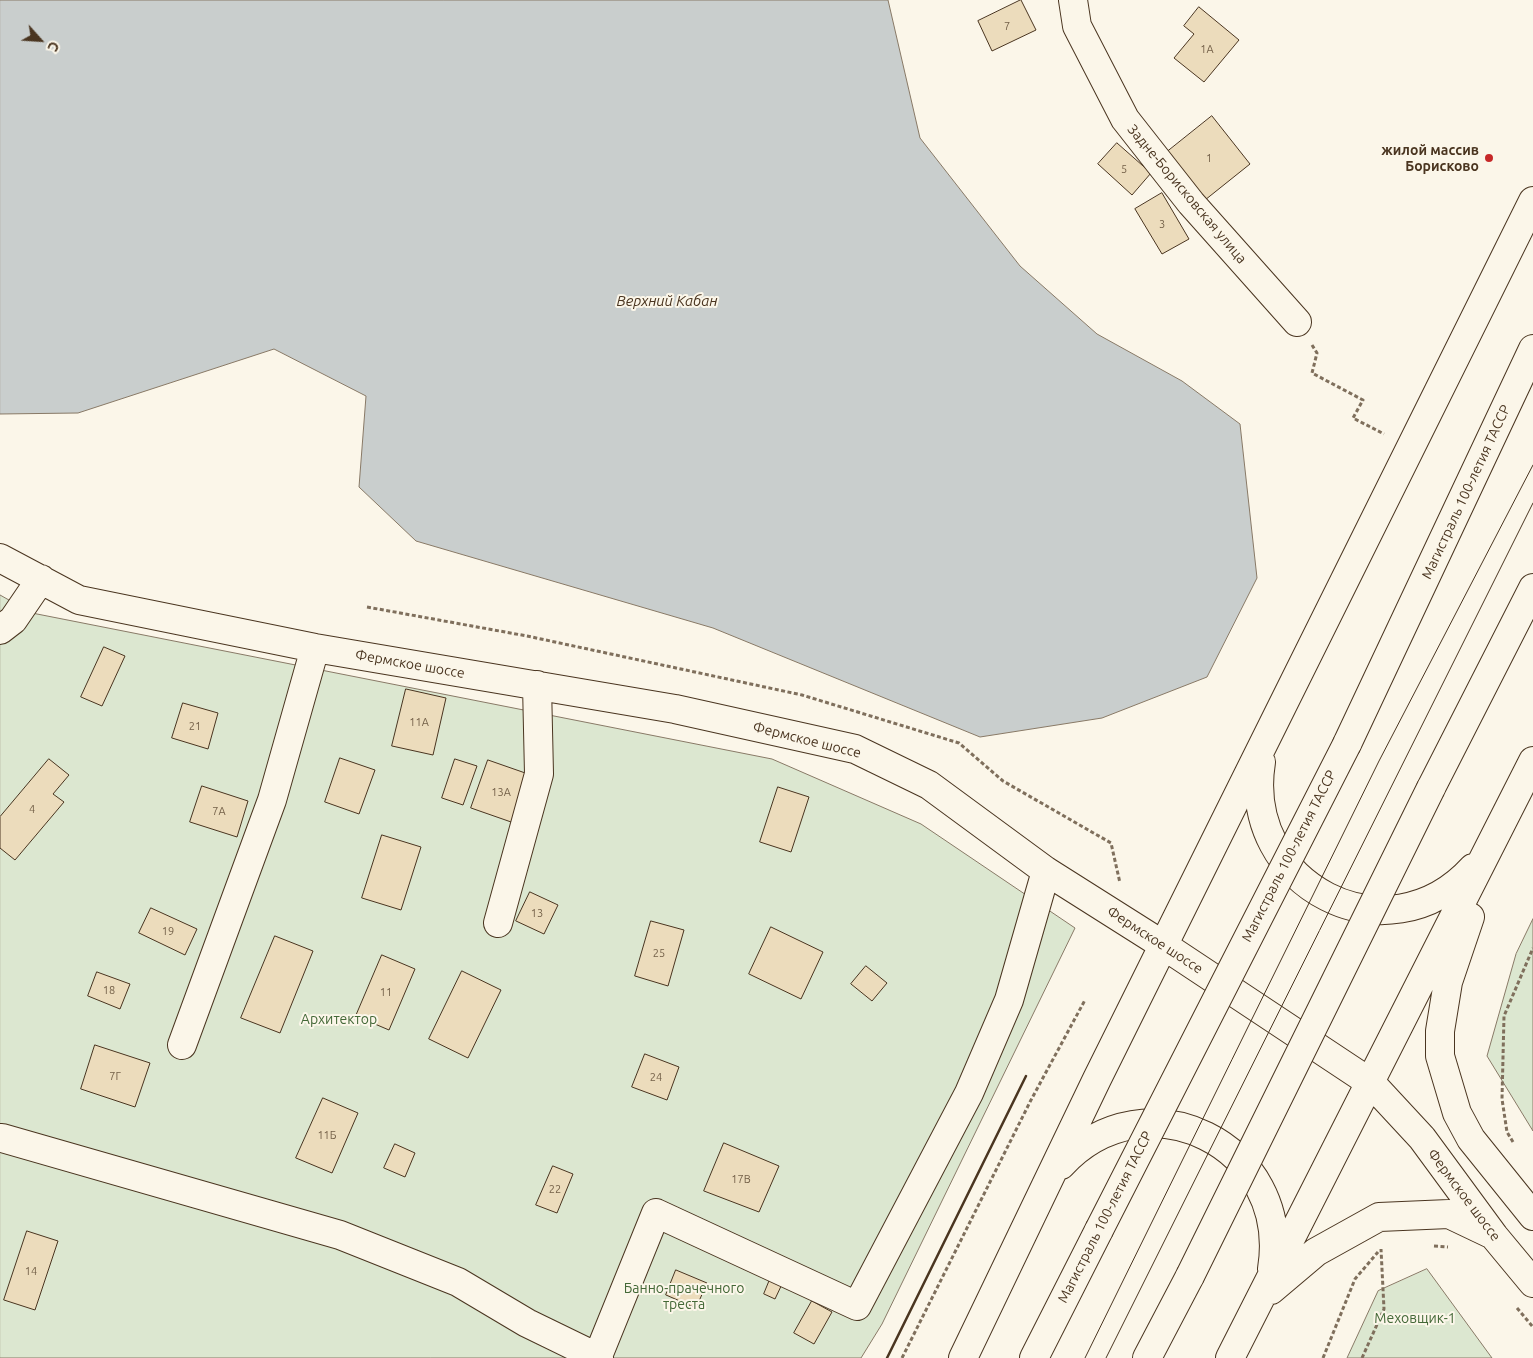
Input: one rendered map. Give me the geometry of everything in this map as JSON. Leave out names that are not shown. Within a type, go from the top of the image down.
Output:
[{"type":"main road","name":"Задне-Борисковская улица","points":[[1073,0],[1077,26],[1125,119],[1191,203],[1297,322]]},
{"type":"main road","points":[[963,1358],[1164,945],[1533,201]]},
{"type":"main road","name":"Магистраль 100-летия ТАССР","points":[[1034,1358],[1347,744],[1533,349]]},
{"type":"main road","name":"Фермское шоссе","points":[[0,558],[79,600],[315,648],[674,709],[855,749],[929,784],[1046,871],[1164,945],[1371,1083],[1422,1138],[1494,1236],[1533,1283]]},
{"type":"main road","points":[[0,630],[13,620],[41,579]]},
{"type":"main road","points":[[1147,1358],[1190,1276],[1533,588]]},
{"type":"main road","points":[[182,1045],[272,800],[315,648]]},
{"type":"main road","points":[[498,923],[539,774],[537,685]]},
{"type":"main road","points":[[1271,732],[1263,754],[1259,778],[1260,803],[1265,826],[1275,848],[1289,868],[1306,884],[1327,897],[1350,906],[1374,910],[1398,909],[1421,903],[1444,893],[1463,879],[1480,861],[1493,841]]},
{"type":"main road","points":[[1230,1358],[1493,841],[1526,782]]},
{"type":"main road","points":[[1526,782],[1465,931],[1448,982],[1440,1031],[1440,1056],[1457,1113],[1471,1139],[1533,1216]]},
{"type":"main road","points":[[2,1138],[340,1235],[458,1282],[526,1323],[599,1357],[656,1214],[857,1306],[976,1076],[1009,1000],[1046,871]]},
{"type":"main road","points":[[1044,1191],[1056,1171],[1072,1153],[1092,1139],[1114,1129],[1137,1124],[1161,1123],[1184,1127],[1207,1135],[1244,1164],[1258,1183],[1268,1205],[1273,1228],[1274,1252],[1270,1276],[1262,1298]]},
{"type":"main road","points":[[1262,1298],[1316,1252],[1379,1218],[1449,1214],[1494,1236]]},
{"type":"path","points":[[1297,322],[1317,353],[1312,373],[1363,400],[1353,418],[1384,434]]},
{"type":"path","points":[[1517,1147],[1507,1132],[1502,1099],[1504,1016],[1533,948]]},
{"type":"path","points":[[902,1358],[1031,1100],[1085,1000]]},
{"type":"path","points":[[1430,1245],[1454,1248]]},
{"type":"path","points":[[1324,1358],[1354,1279],[1381,1248],[1390,1247]]},
{"type":"path","points":[[1362,1358],[1384,1309],[1381,1248]]},
{"type":"path","points":[[1514,1305],[1533,1327]]},
{"type":"green space","name":"Архитектор","points":[[0,595],[32,613],[772,759],[921,824],[1075,928],[882,1324],[861,1358],[0,1358]]},
{"type":"green space","points":[[1533,919],[1533,1131],[1487,1056],[1516,954]]},
{"type":"green space","name":"Меховщик-1","points":[[1427,1269],[1492,1358],[1347,1358],[1378,1291]]},
{"type":"water","name":"Верхний Кабан","points":[[0,0],[888,0],[920,138],[1020,266],[1097,334],[1182,381],[1240,424],[1257,578],[1207,677],[1102,718],[980,737],[713,628],[416,541],[359,487],[366,396],[274,349],[78,413],[0,414]]},
{"type":"building","points":[[1021,0],[1036,30],[992,51],[978,21]]},
{"type":"building","points":[[1199,7],[1239,40],[1204,82],[1174,58],[1194,34],[1184,26]]},
{"type":"building","points":[[1212,116],[1250,164],[1205,200],[1167,152]]},
{"type":"building","points":[[1117,143],[1151,173],[1132,195],[1098,164]]},
{"type":"building","points":[[1162,193],[1189,239],[1162,254],[1135,209]]},
{"type":"building","points":[[104,647],[125,656],[102,706],[81,697]]},
{"type":"building","points":[[406,689],[446,698],[433,755],[392,746]]},
{"type":"building","points":[[183,703],[218,713],[208,749],[172,738]]},
{"type":"building","points":[[340,758],[375,770],[359,814],[325,802]]},
{"type":"building","points":[[49,759],[69,775],[53,794],[64,802],[15,860],[0,848],[0,817]]},
{"type":"building","points":[[455,759],[477,766],[463,805],[442,798]]},
{"type":"building","points":[[488,760],[531,775],[514,823],[471,808]]},
{"type":"building","points":[[202,786],[248,801],[237,837],[190,822]]},
{"type":"building","points":[[778,787],[809,797],[791,852],[760,842]]},
{"type":"building","points":[[382,835],[421,847],[401,910],[362,898]]},
{"type":"building","points":[[530,892],[558,905],[544,934],[516,921]]},
{"type":"building","points":[[151,908],[197,929],[185,955],[139,933]]},
{"type":"building","points":[[651,921],[684,930],[668,986],[635,976]]},
{"type":"building","points":[[771,927],[823,952],[801,999],[749,974]]},
{"type":"building","points":[[275,936],[313,951],[280,1033],[241,1018]]},
{"type":"building","points":[[382,955],[415,969],[389,1030],[356,1016]]},
{"type":"building","points":[[866,966],[887,983],[872,1001],[851,984]]},
{"type":"building","points":[[462,971],[501,990],[468,1058],[429,1039]]},
{"type":"building","points":[[97,972],[130,984],[120,1009],[88,996]]},
{"type":"building","points":[[95,1045],[150,1063],[135,1107],[81,1089]]},
{"type":"building","points":[[645,1054],[679,1067],[667,1100],[632,1087]]},
{"type":"building","points":[[323,1098],[358,1113],[332,1173],[296,1158]]},
{"type":"building","points":[[724,1143],[779,1166],[759,1212],[704,1191]]},
{"type":"building","points":[[395,1144],[415,1153],[405,1177],[384,1168]]},
{"type":"building","points":[[553,1166],[573,1174],[557,1213],[536,1205]]},
{"type":"building","points":[[27,1231],[58,1241],[35,1310],[4,1300]]},
{"type":"building","points":[[676,1270],[707,1283],[696,1308],[666,1295]]},
{"type":"building","points":[[771,1277],[783,1282],[775,1299],[764,1294]]},
{"type":"building","points":[[812,1301],[832,1312],[814,1344],[794,1333]]},
{"type":"tram line","points":[[1085,1358],[1379,761],[1533,465]]},
{"type":"tram line","points":[[1106,1358],[1533,503]]},
{"type":"wall","points":[[887,1358],[1026,1076]]},
{"type":"place","name":"жилой массив Борисково","points":[[1489,158]]},
{"type":"park label","name":"Банно-прачечного треста","points":[[684,1296]]}]
